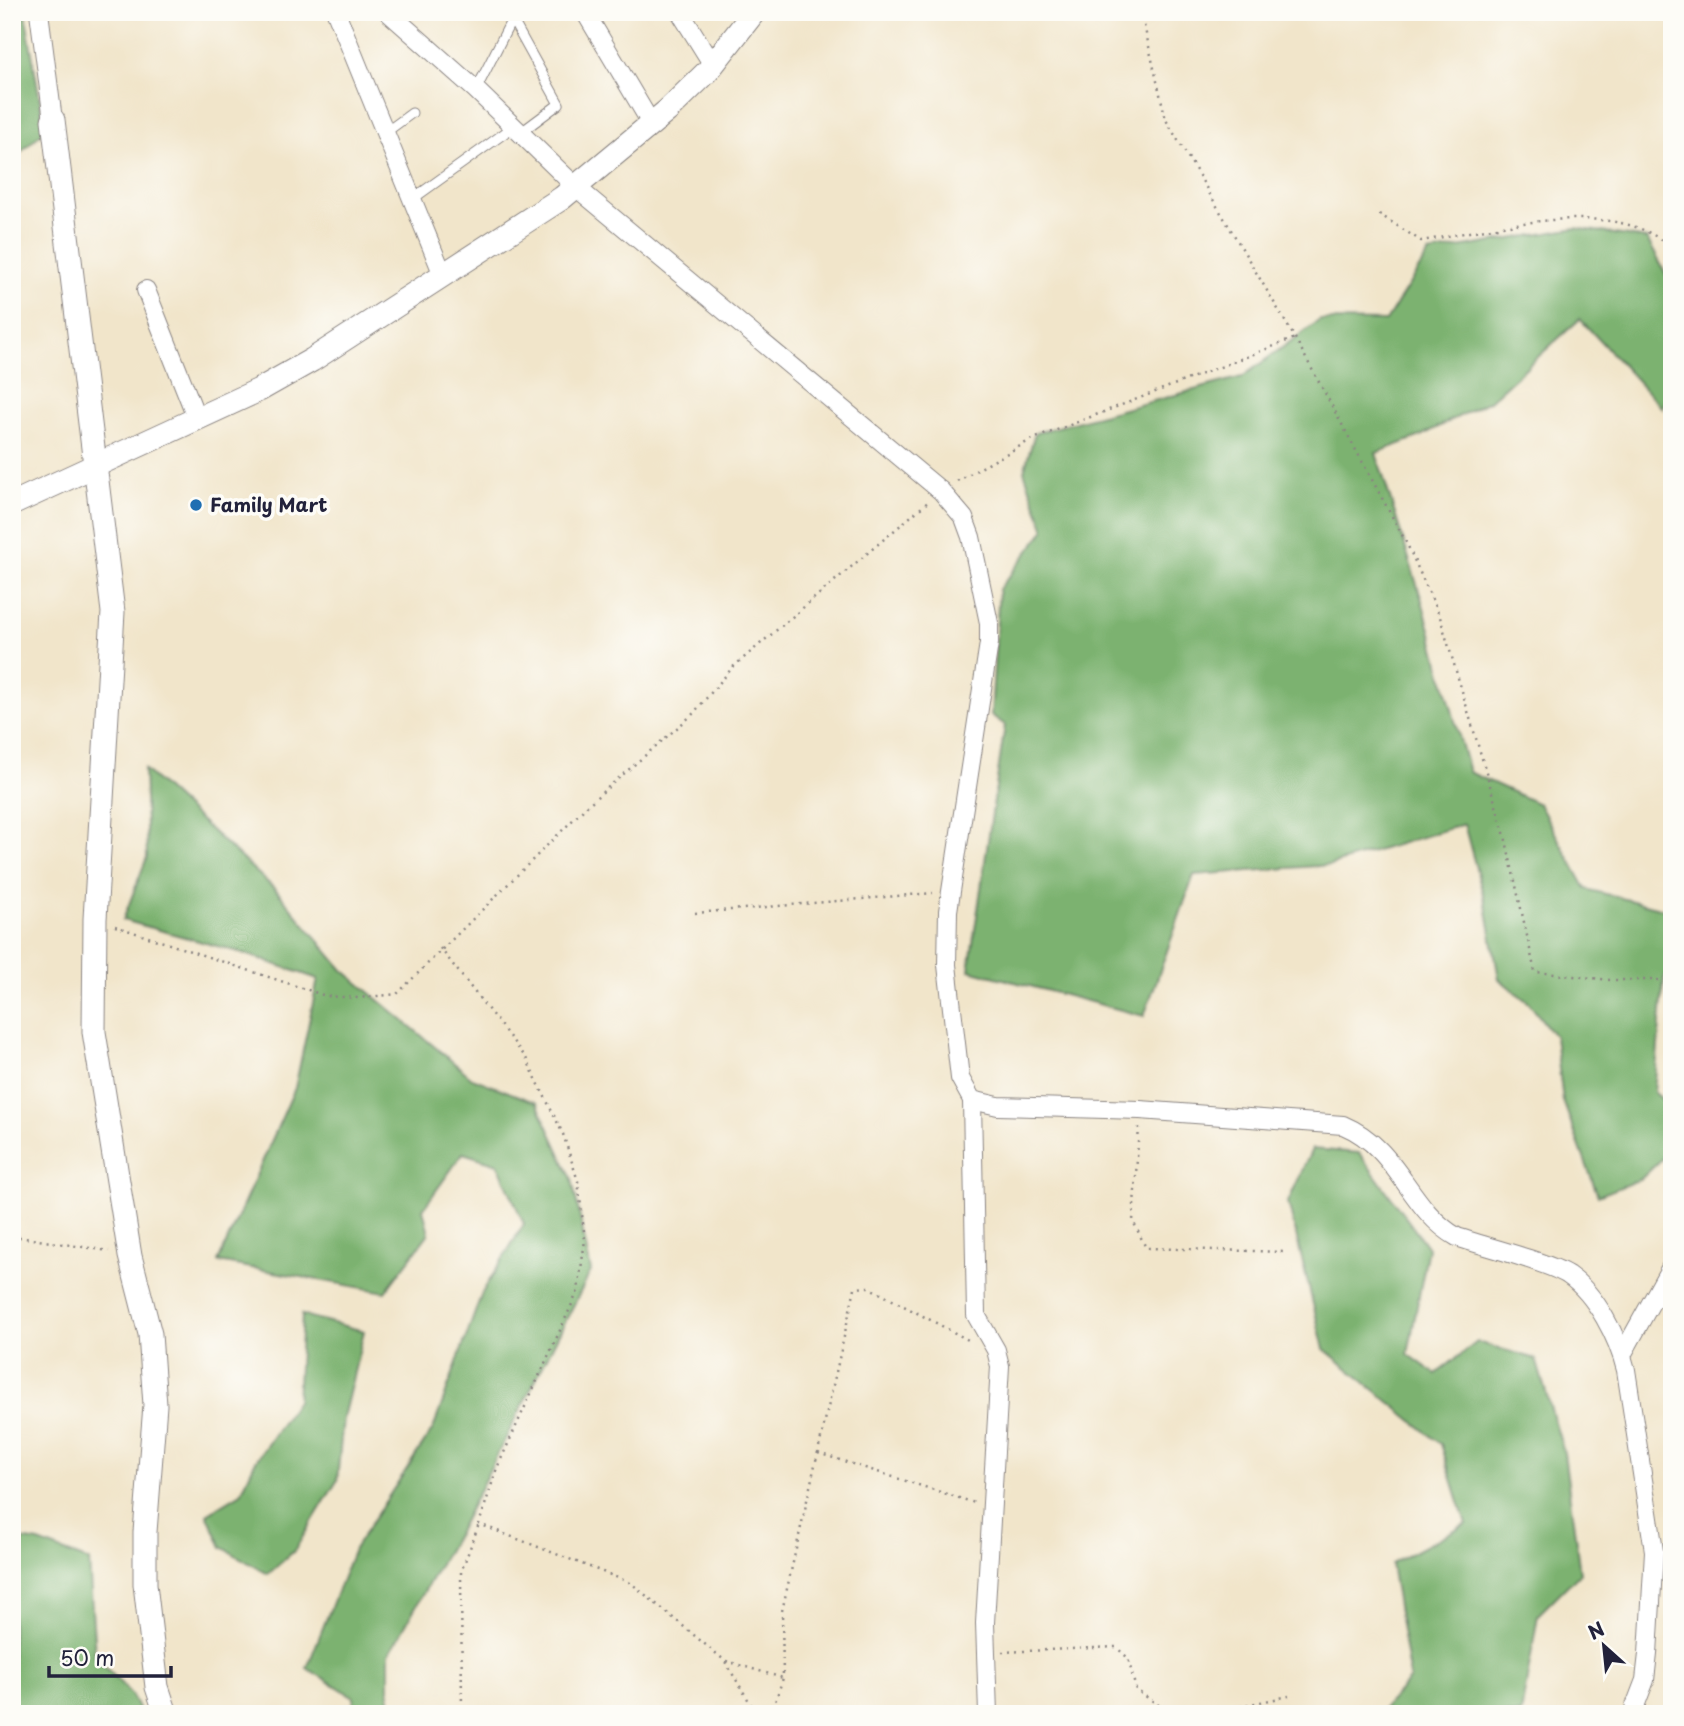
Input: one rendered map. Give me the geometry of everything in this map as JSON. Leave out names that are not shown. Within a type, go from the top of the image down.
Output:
[{"type":"street","points":[[39,12],[113,612],[95,919],[94,1032],[130,1256],[150,1334],[155,1405],[145,1532],[145,1584],[157,1687],[166,1714]]},
{"type":"street","points":[[336,12],[414,198],[443,275]]},
{"type":"street","points":[[388,12],[476,90],[577,188],[941,491],[964,518],[971,537],[989,623],[989,643],[950,891],[947,965],[960,1078],[972,1100],[976,1315],[1000,1366],[990,1508],[985,1652],[988,1714]]},
{"type":"street","points":[[585,12],[652,125]]},
{"type":"street","points":[[680,12],[713,65]]},
{"type":"street","points":[[12,504],[259,390],[312,360],[577,188],[652,125],[713,65],[754,12]]},
{"type":"street","points":[[146,290],[197,419]]},
{"type":"street","points":[[972,1100],[998,1106],[1140,1110],[1323,1121],[1359,1132],[1390,1159],[1422,1208],[1445,1230],[1457,1237],[1566,1273],[1582,1286],[1622,1355],[1654,1551],[1645,1680],[1632,1714]]},
{"type":"street","points":[[1622,1355],[1672,1265]]},
{"type":"lane","points":[[414,198],[559,104],[512,19],[476,90]]},
{"type":"lane","points":[[386,132],[412,113]]},
{"type":"path","points":[[1141,12],[1166,120],[1295,338],[1407,544],[1440,617],[1506,836],[1535,972],[1610,980],[1672,980]]},
{"type":"path","points":[[1379,214],[1421,241],[1549,219],[1621,220],[1666,244],[1672,250]]},
{"type":"path","points":[[95,919],[326,996],[358,998],[397,994],[440,948],[591,802],[692,716],[733,667],[941,491],[1031,440],[1295,338]]},
{"type":"path","points":[[695,913],[950,891]]},
{"type":"path","points":[[440,948],[532,1069],[564,1135],[578,1181],[585,1240],[578,1291],[497,1468],[461,1572],[463,1714]]},
{"type":"path","points":[[1140,1110],[1133,1220],[1146,1248],[1286,1252]]},
{"type":"path","points":[[12,1236],[97,1247],[130,1256]]},
{"type":"path","points":[[771,1714],[783,1678],[782,1611],[855,1288],[868,1287],[971,1342],[990,1340]]},
{"type":"path","points":[[818,1453],[990,1508]]},
{"type":"path","points":[[479,1524],[631,1583],[724,1660],[757,1714]]},
{"type":"path","points":[[985,1652],[1115,1647],[1128,1658],[1136,1690],[1160,1706],[1208,1713],[1289,1696]]},
{"type":"path","points":[[724,1660],[783,1678]]},
{"type":"green space","points":[[12,12],[25,12],[45,130],[12,160]]},
{"type":"green space","points":[[1576,228],[1647,239],[1672,285],[1672,384],[1662,408],[1580,319],[1489,401],[1421,436],[1376,453],[1423,604],[1469,772],[1539,804],[1586,889],[1672,911],[1672,967],[1664,978],[1654,1092],[1672,1108],[1672,1149],[1641,1179],[1598,1196],[1563,1101],[1555,1037],[1529,1003],[1499,979],[1486,905],[1464,824],[1331,865],[1194,875],[1144,1016],[969,970],[1005,725],[991,715],[999,589],[1045,530],[1024,471],[1035,433],[1242,377],[1320,320],[1386,321],[1429,253]]},
{"type":"green space","points":[[144,769],[277,891],[343,970],[472,1078],[537,1103],[572,1179],[591,1271],[459,1530],[389,1654],[389,1714],[354,1714],[354,1697],[307,1668],[354,1549],[433,1429],[482,1293],[524,1224],[498,1164],[463,1153],[423,1209],[429,1233],[385,1292],[218,1262],[295,1088],[318,979],[242,953],[123,920],[147,857]]},
{"type":"green space","points":[[1312,1149],[1359,1153],[1428,1248],[1408,1354],[1436,1374],[1477,1342],[1536,1359],[1564,1453],[1580,1573],[1538,1615],[1521,1714],[1378,1714],[1410,1679],[1391,1564],[1466,1524],[1441,1444],[1324,1349],[1288,1202]]},
{"type":"green space","points":[[302,1315],[364,1331],[343,1418],[337,1481],[294,1551],[268,1574],[222,1547],[207,1514],[241,1493],[255,1462],[297,1401]]},
{"type":"green space","points":[[12,1538],[39,1542],[89,1561],[95,1656],[131,1694],[141,1714],[12,1714]]},
{"type":"place","name":"Family Mart","points":[[196,505]]}]
